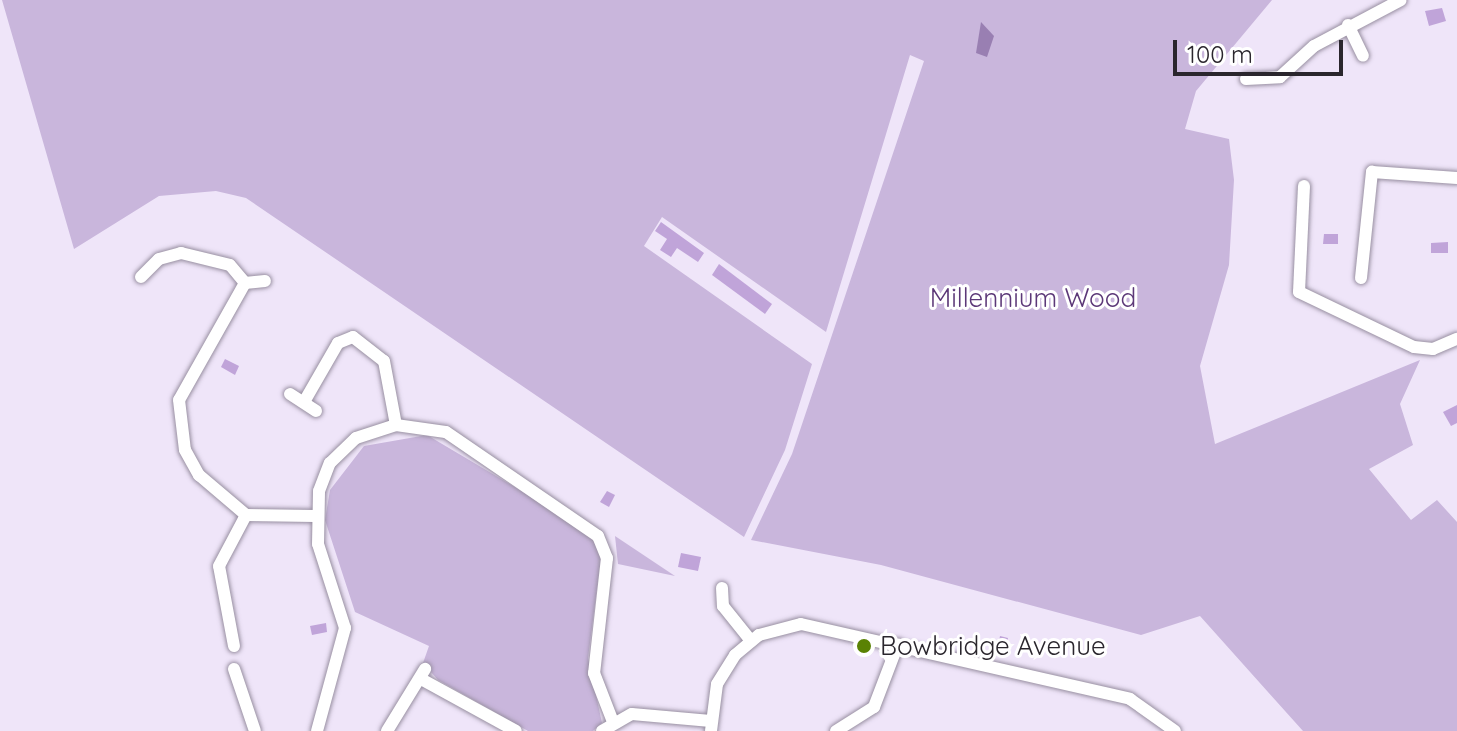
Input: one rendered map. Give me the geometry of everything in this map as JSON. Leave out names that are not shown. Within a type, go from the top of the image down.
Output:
[{"type":"street","points":[[1246,79],[1269,85],[1348,25],[1401,0]]},
{"type":"street","points":[[1348,25],[1363,56]]},
{"type":"street","points":[[1361,278],[1372,172],[1457,178]]},
{"type":"street","points":[[1304,186],[1299,292],[1414,347],[1433,349],[1457,339]]},
{"type":"street","points":[[152,246],[159,259]]},
{"type":"street","points":[[141,277],[159,259],[205,255],[230,265],[245,283]]},
{"type":"street","points":[[245,283],[265,281]]},
{"type":"street","points":[[245,283],[179,400],[179,425],[199,475],[246,515],[315,516]]},
{"type":"street","points":[[304,402],[338,343],[360,339],[384,361],[396,425]]},
{"type":"street","points":[[290,394],[316,411]]},
{"type":"street","points":[[317,731],[345,628],[315,516],[322,479],[336,455],[364,433],[396,425],[446,432],[598,536],[607,558],[594,673],[613,722]]},
{"type":"street","points":[[234,646],[219,566],[246,515]]},
{"type":"street","points":[[722,588],[723,606],[751,641]]},
{"type":"street","points":[[602,731],[613,722],[651,713],[711,726],[717,684],[751,641],[801,624],[898,644],[1137,702],[1175,731]]},
{"type":"street","points":[[836,731],[874,707],[898,644]]},
{"type":"street","points":[[234,669],[245,721],[255,731]]},
{"type":"street","points":[[387,731],[423,674],[516,731]]},
{"type":"green space","name":"Millennium Wood","points":[[2,0],[1272,0],[1196,91],[1185,129],[1229,139],[1234,180],[1229,265],[1200,366],[1215,444],[1420,360],[1400,404],[1413,445],[1369,469],[1411,520],[1437,500],[1457,522],[1457,731],[1303,731],[1200,616],[1141,635],[881,565],[751,540],[792,454],[924,61],[910,55],[826,332],[662,217],[644,246],[812,364],[785,450],[744,537],[246,198],[216,191],[159,196],[74,249]]},
{"type":"green space","points":[[427,435],[579,525],[595,543],[601,558],[588,658],[602,723],[593,731],[528,731],[438,680],[423,663],[429,646],[355,612],[325,520],[330,490],[364,446]]},
{"type":"green space","points":[[615,536],[675,576],[618,564]]},
{"type":"shaded area","points":[[981,22],[994,36],[987,57],[976,53]]},
{"type":"building","points":[[1442,8],[1446,21],[1429,26],[1425,11]]},
{"type":"building","points":[[661,222],[704,253],[698,262],[677,248],[671,257],[660,250],[667,239],[655,231]]},
{"type":"building","points":[[1324,234],[1338,234],[1338,244],[1323,244]]},
{"type":"building","points":[[1448,242],[1448,253],[1431,253],[1431,243]]},
{"type":"building","points":[[719,264],[772,304],[765,314],[712,275]]},
{"type":"building","points":[[225,359],[239,366],[235,375],[221,367]]},
{"type":"building","points":[[1457,405],[1457,423],[1451,426],[1443,412]]},
{"type":"building","points":[[607,491],[615,495],[609,507],[600,502]]},
{"type":"building","points":[[681,553],[701,557],[698,571],[678,567]]},
{"type":"building","points":[[326,623],[327,632],[312,635],[310,626]]},
{"type":"building","points":[[1000,636],[1008,638],[1005,652],[997,650]]},
{"type":"place","name":"Bowbridge Avenue","points":[[864,646]]}]
